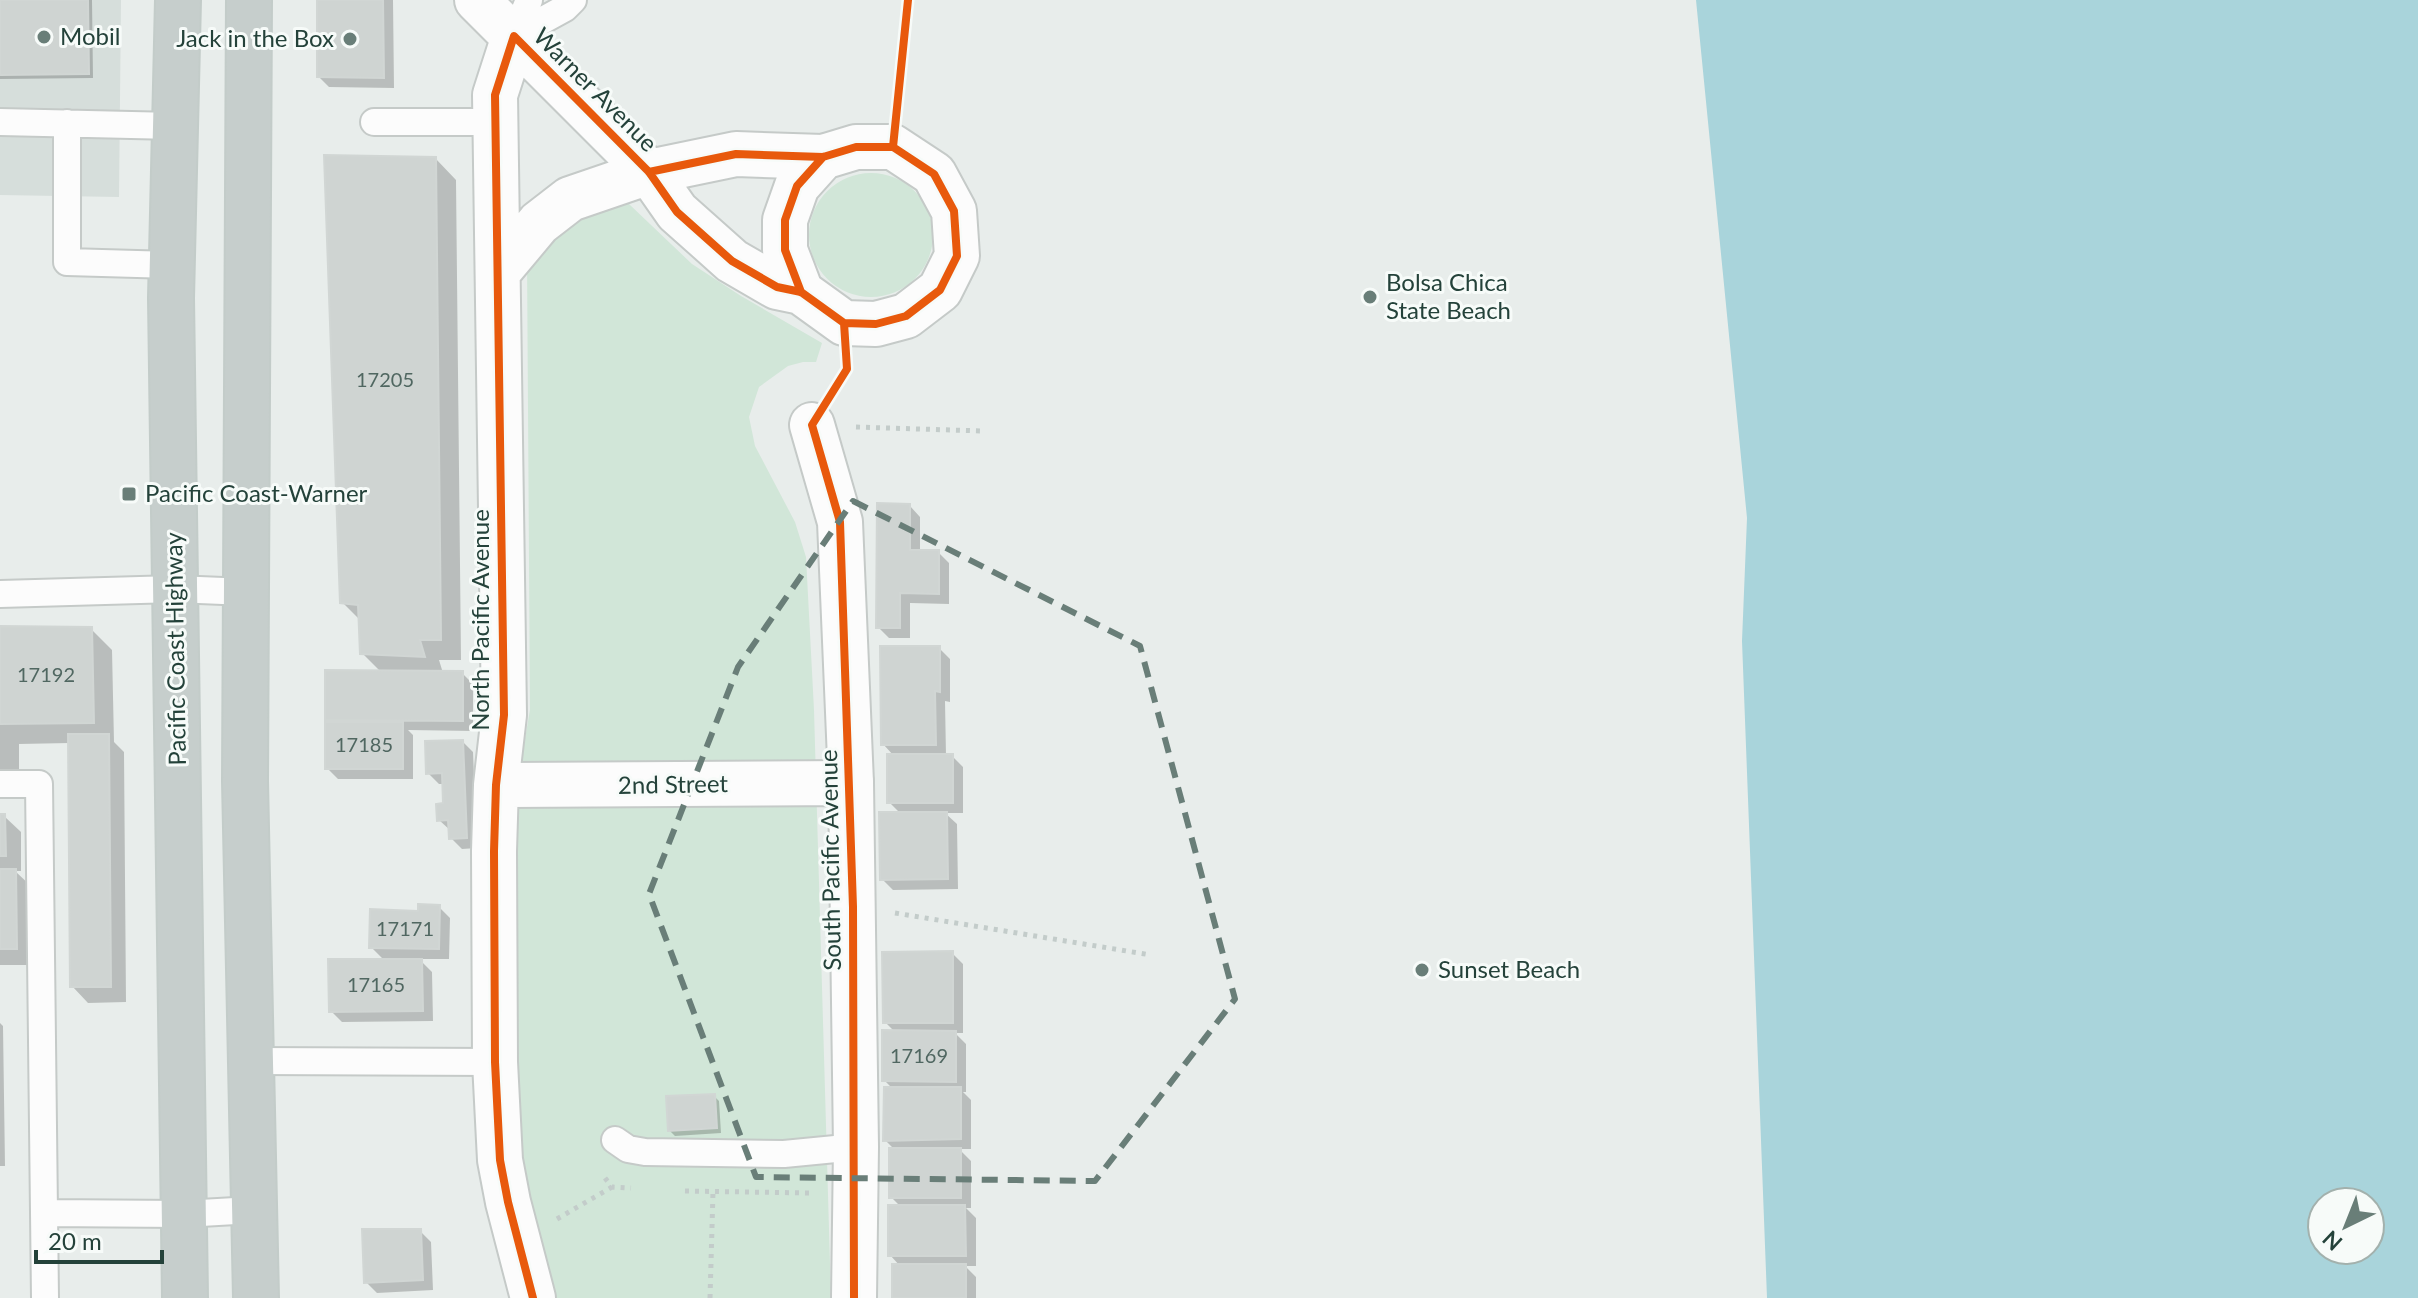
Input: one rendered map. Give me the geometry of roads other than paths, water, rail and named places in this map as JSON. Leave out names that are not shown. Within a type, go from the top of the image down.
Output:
[{"type":"highway","name":"Pacific Coast Highway","points":[[178,0],[172,265],[185,1298]]},
{"type":"highway","points":[[249,0],[245,781],[256,1298]]},
{"type":"street","name":"Warner Avenue","points":[[477,0],[521,18],[649,172],[677,212],[732,261],[777,287],[801,292],[844,323],[876,324],[906,316],[940,290],[957,256],[954,211],[934,174],[893,147],[856,147],[823,157],[736,154],[649,172]]},
{"type":"street","name":"North Pacific Avenue","points":[[521,18],[495,95],[504,715],[496,785],[495,1062],[500,1160],[533,1298]]},
{"type":"street","points":[[801,292],[785,250],[785,220],[797,186],[823,157]]},
{"type":"street","points":[[498,272],[539,223],[570,199],[649,172]]},
{"type":"street","name":"South Pacific Avenue","points":[[812,425],[840,522],[851,783],[856,1147],[854,1298]]},
{"type":"street","name":"2nd Street","points":[[496,785],[851,783]]},
{"type":"lane","points":[[521,18],[565,8],[573,0]]},
{"type":"lane","points":[[0,122],[175,126]]},
{"type":"lane","points":[[374,122],[496,122]]},
{"type":"lane","points":[[67,123],[67,262],[172,265]]},
{"type":"lane","points":[[0,594],[175,589],[247,592]]},
{"type":"lane","points":[[0,784],[39,784],[45,1298]]},
{"type":"lane","points":[[249,1061],[495,1062]]},
{"type":"lane","points":[[615,1140],[628,1149],[645,1152],[784,1154],[856,1147]]},
{"type":"lane","points":[[44,1213],[183,1214],[253,1210]]},
{"type":"water","points":[[1696,0],[2418,0],[2418,1298],[1767,1298],[1742,641],[1747,518]]},
{"type":"place","name":"Mobil","points":[[44,37]]},
{"type":"place","name":"Jack in the Box","points":[[350,39]]},
{"type":"place","name":"Bolsa Chica State Beach","points":[[1370,297]]},
{"type":"place","name":"Pacific Coast-Warner","points":[[129,494]]},
{"type":"place","name":"Sunset Beach","points":[[1422,970]]}]
